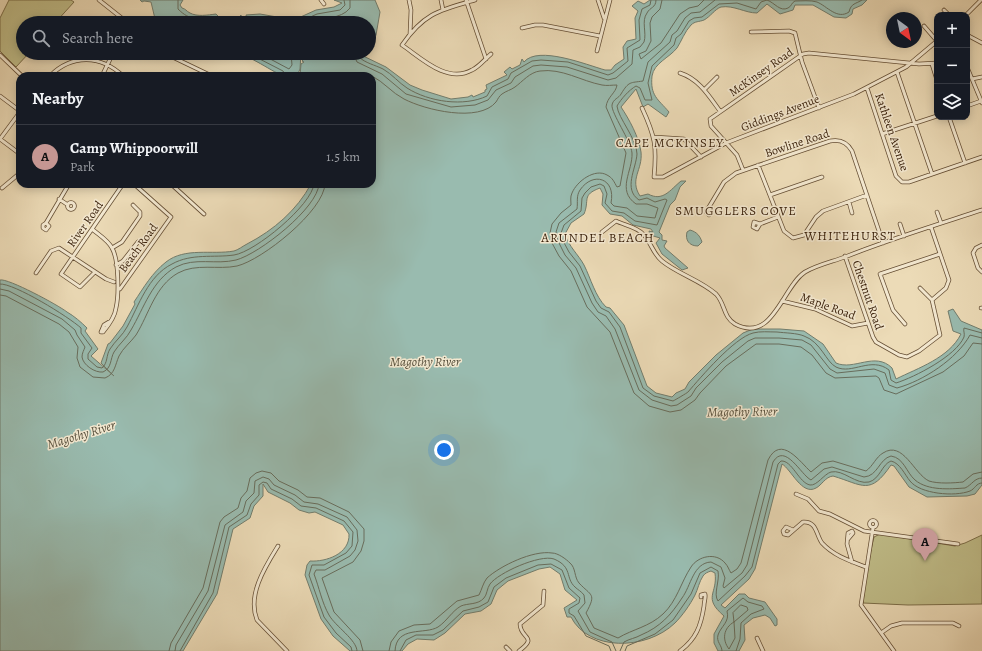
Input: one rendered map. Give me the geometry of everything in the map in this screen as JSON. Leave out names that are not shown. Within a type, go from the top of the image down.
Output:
[{"type":"street","points":[[99,0],[119,16]]},
{"type":"street","points":[[321,0],[324,4]]},
{"type":"street","points":[[409,0],[411,10],[410,34]]},
{"type":"street","points":[[441,0],[443,10]]},
{"type":"street","points":[[475,0],[466,1],[433,13],[410,34],[402,45],[442,72],[453,74],[464,74],[474,70],[491,54]]},
{"type":"street","points":[[598,0],[604,18]]},
{"type":"street","points":[[597,51],[604,18],[610,0]]},
{"type":"street","points":[[466,1],[486,59]]},
{"type":"street","points":[[969,12],[979,1]]},
{"type":"street","points":[[522,28],[543,25],[600,36]]},
{"type":"street","points":[[924,26],[934,38]]},
{"type":"street","points":[[751,32],[793,32],[797,36],[800,56],[819,108]]},
{"type":"street","points":[[970,37],[982,43]]},
{"type":"street","points":[[912,63],[934,44]]},
{"type":"street","name":"McKinsey Road","points":[[726,143],[710,124],[711,118],[800,56],[809,53],[932,64]]},
{"type":"street","points":[[0,55],[18,72]]},
{"type":"street","points":[[54,72],[60,67],[75,60],[94,61],[116,72]]},
{"type":"street","points":[[104,72],[109,60]]},
{"type":"street","points":[[179,60],[204,72]]},
{"type":"street","name":"Giddings Avenue","points":[[654,137],[656,152],[654,177],[665,176],[726,143],[819,108],[866,88],[912,63]]},
{"type":"street","points":[[932,64],[934,70]]},
{"type":"street","points":[[897,72],[932,174],[982,157]]},
{"type":"street","points":[[680,73],[690,77],[704,90],[720,111]]},
{"type":"street","points":[[970,74],[982,102],[970,105]]},
{"type":"street","points":[[704,90],[717,77]]},
{"type":"street","points":[[972,78],[982,77]]},
{"type":"street","name":"Kathleen Avenue","points":[[866,88],[896,176],[902,182],[909,182],[932,174]]},
{"type":"street","points":[[0,96],[16,109]]},
{"type":"street","points":[[642,108],[654,137],[684,139],[701,157]]},
{"type":"street","points":[[16,117],[0,139],[16,151]]},
{"type":"street","points":[[882,134],[934,117]]},
{"type":"street","points":[[950,120],[965,163]]},
{"type":"street","name":"Bowline Road","points":[[708,209],[724,182],[732,175],[830,140],[840,140],[848,144],[852,151],[883,243]]},
{"type":"street","points":[[726,143],[738,157],[743,170]]},
{"type":"street","points":[[758,165],[778,217],[788,236],[793,238],[800,238],[806,234],[816,217],[823,211],[868,195]]},
{"type":"street","points":[[2,188],[16,177]]},
{"type":"street","points":[[770,195],[822,177]]},
{"type":"street","points":[[46,223],[66,188]]},
{"type":"street","name":"River Road","points":[[95,272],[80,287],[61,274],[120,188]]},
{"type":"street","name":"Beach Road","points":[[120,289],[171,217],[138,188]]},
{"type":"street","points":[[175,188],[204,214]]},
{"type":"street","points":[[59,199],[68,205]]},
{"type":"street","points":[[849,202],[852,212]]},
{"type":"street","points":[[112,248],[122,242],[140,216],[140,212],[133,205]]},
{"type":"street","points":[[602,232],[616,221],[642,232],[658,258],[678,272],[717,295],[728,318],[740,326],[754,327],[764,324],[777,313],[782,301],[801,275],[817,266],[982,210]]},
{"type":"street","points":[[937,212],[941,223]]},
{"type":"street","points":[[760,224],[778,217]]},
{"type":"street","points":[[900,224],[904,236]]},
{"type":"street","points":[[920,288],[932,300],[946,288],[949,282],[949,277],[931,227]]},
{"type":"street","points":[[92,230],[103,237],[112,248],[116,265],[116,309],[109,322]]},
{"type":"street","points":[[116,265],[123,262],[138,242]]},
{"type":"street","points":[[982,244],[976,248],[973,253],[978,268],[982,272]]},
{"type":"street","points":[[36,273],[53,249],[59,248],[64,249],[95,272],[114,282]]},
{"type":"street","points":[[905,324],[893,310],[880,274],[940,254]]},
{"type":"street","name":"Chestnut Road","points":[[845,256],[874,340],[902,357],[908,357],[919,352],[940,335],[932,300]]},
{"type":"street","name":"Maple Road","points":[[782,301],[815,309],[852,326],[868,323]]},
{"type":"street","points":[[796,494],[808,499],[819,511],[830,514],[860,530],[872,533],[958,544]]},
{"type":"street","points":[[793,530],[803,522],[811,524],[816,528],[819,538],[824,544],[839,556],[866,567]]},
{"type":"street","points":[[873,528],[861,605],[894,651]]},
{"type":"street","points":[[848,539],[852,562]]},
{"type":"street","points":[[278,546],[257,587],[254,604],[257,620],[287,651]]},
{"type":"street","points":[[519,651],[527,645],[528,640],[520,624],[543,605],[544,591]]},
{"type":"street","points":[[680,651],[691,643],[699,630],[705,594],[701,595],[701,597]]},
{"type":"street","points":[[881,634],[891,626],[902,623],[953,623],[958,626]]},
{"type":"street","points":[[757,638],[763,651]]},
{"type":"street","points":[[506,646],[510,651]]},
{"type":"shaded area","points":[[9,0],[71,0],[74,2],[61,16],[16,16],[16,60],[22,60],[16,67],[0,51],[0,18]]},
{"type":"shaded area","points":[[880,534],[955,546],[982,535],[982,604],[908,605],[863,603],[866,571],[874,537]]},
{"type":"water","points":[[140,0],[183,0],[180,5],[190,13],[199,15],[216,14],[218,16],[154,16],[151,2],[142,2]]},
{"type":"water","points":[[334,0],[375,0],[380,12],[376,35],[376,16],[303,16],[316,10],[334,7],[342,3]]},
{"type":"water","name":"Magothy River","points":[[650,0],[867,0],[862,5],[853,9],[852,14],[846,18],[834,17],[813,5],[795,5],[793,10],[780,14],[767,4],[757,13],[730,7],[721,7],[704,20],[691,25],[674,52],[653,71],[652,88],[658,100],[669,112],[666,117],[648,104],[643,107],[636,89],[621,107],[633,128],[640,146],[641,158],[636,184],[640,196],[648,194],[658,197],[662,196],[681,181],[686,181],[680,187],[675,200],[670,205],[659,232],[662,235],[662,240],[667,241],[664,246],[665,248],[688,268],[682,270],[662,254],[656,243],[660,238],[650,235],[649,231],[653,232],[651,229],[633,225],[622,216],[610,214],[602,205],[603,194],[600,188],[590,193],[587,198],[584,214],[571,223],[565,234],[569,243],[584,265],[602,303],[606,307],[610,308],[624,325],[647,386],[656,393],[672,397],[676,393],[685,389],[689,382],[716,355],[743,333],[753,329],[804,331],[823,344],[836,363],[850,365],[879,361],[892,368],[896,379],[941,356],[956,342],[961,334],[953,331],[948,311],[953,309],[961,321],[982,330],[982,485],[975,494],[967,496],[927,497],[909,487],[894,466],[891,465],[884,475],[877,481],[865,486],[833,476],[828,478],[818,487],[811,489],[801,485],[782,464],[755,569],[749,579],[721,605],[725,608],[739,594],[745,594],[749,598],[765,602],[777,619],[777,625],[775,626],[770,618],[765,615],[753,618],[744,625],[745,640],[739,651],[718,651],[714,643],[714,634],[724,616],[717,610],[712,600],[715,586],[715,573],[711,571],[703,576],[691,603],[675,623],[663,632],[649,639],[618,643],[604,641],[590,636],[579,628],[571,617],[567,617],[564,608],[577,600],[565,590],[560,574],[550,567],[539,569],[508,581],[497,590],[491,604],[481,611],[465,614],[445,633],[434,640],[417,639],[408,644],[402,651],[350,651],[333,636],[321,619],[305,575],[307,565],[310,561],[330,558],[341,552],[346,547],[349,534],[343,525],[315,512],[309,513],[299,510],[290,503],[268,492],[263,484],[263,496],[254,506],[250,518],[233,529],[217,594],[183,651],[0,651],[0,280],[13,283],[44,298],[80,321],[87,328],[85,331],[98,349],[91,356],[114,376],[101,363],[108,344],[123,326],[135,304],[134,302],[152,276],[166,262],[173,257],[190,253],[226,252],[239,249],[275,226],[292,211],[308,188],[376,188],[376,72],[300,72],[301,64],[304,62],[302,61],[303,60],[372,60],[386,67],[410,85],[422,90],[451,99],[468,97],[472,95],[473,97],[485,92],[487,89],[486,85],[507,75],[504,72],[510,67],[512,69],[520,65],[522,59],[524,62],[531,57],[540,55],[563,58],[605,70],[611,70],[615,65],[624,59],[623,47],[627,41],[636,39],[635,18],[638,11],[632,6],[638,1],[644,4]]},
{"type":"water","points":[[260,14],[271,16],[246,15]]},
{"type":"water","points":[[254,60],[301,60],[299,72],[276,72]]},
{"type":"water","points":[[690,230],[696,233],[702,242],[698,246],[690,244],[687,240],[687,232]]},
{"type":"place","name":"Camp Whippoorwill","points":[[925,561]]},
{"type":"district","name":"CAPE MCKINSEY","points":[[670,142]]},
{"type":"district","name":"SMUGGLERS COVE","points":[[736,210]]},
{"type":"district","name":"WHITEHURST","points":[[850,235]]},
{"type":"district","name":"ARUNDEL BEACH","points":[[598,237]]}]
